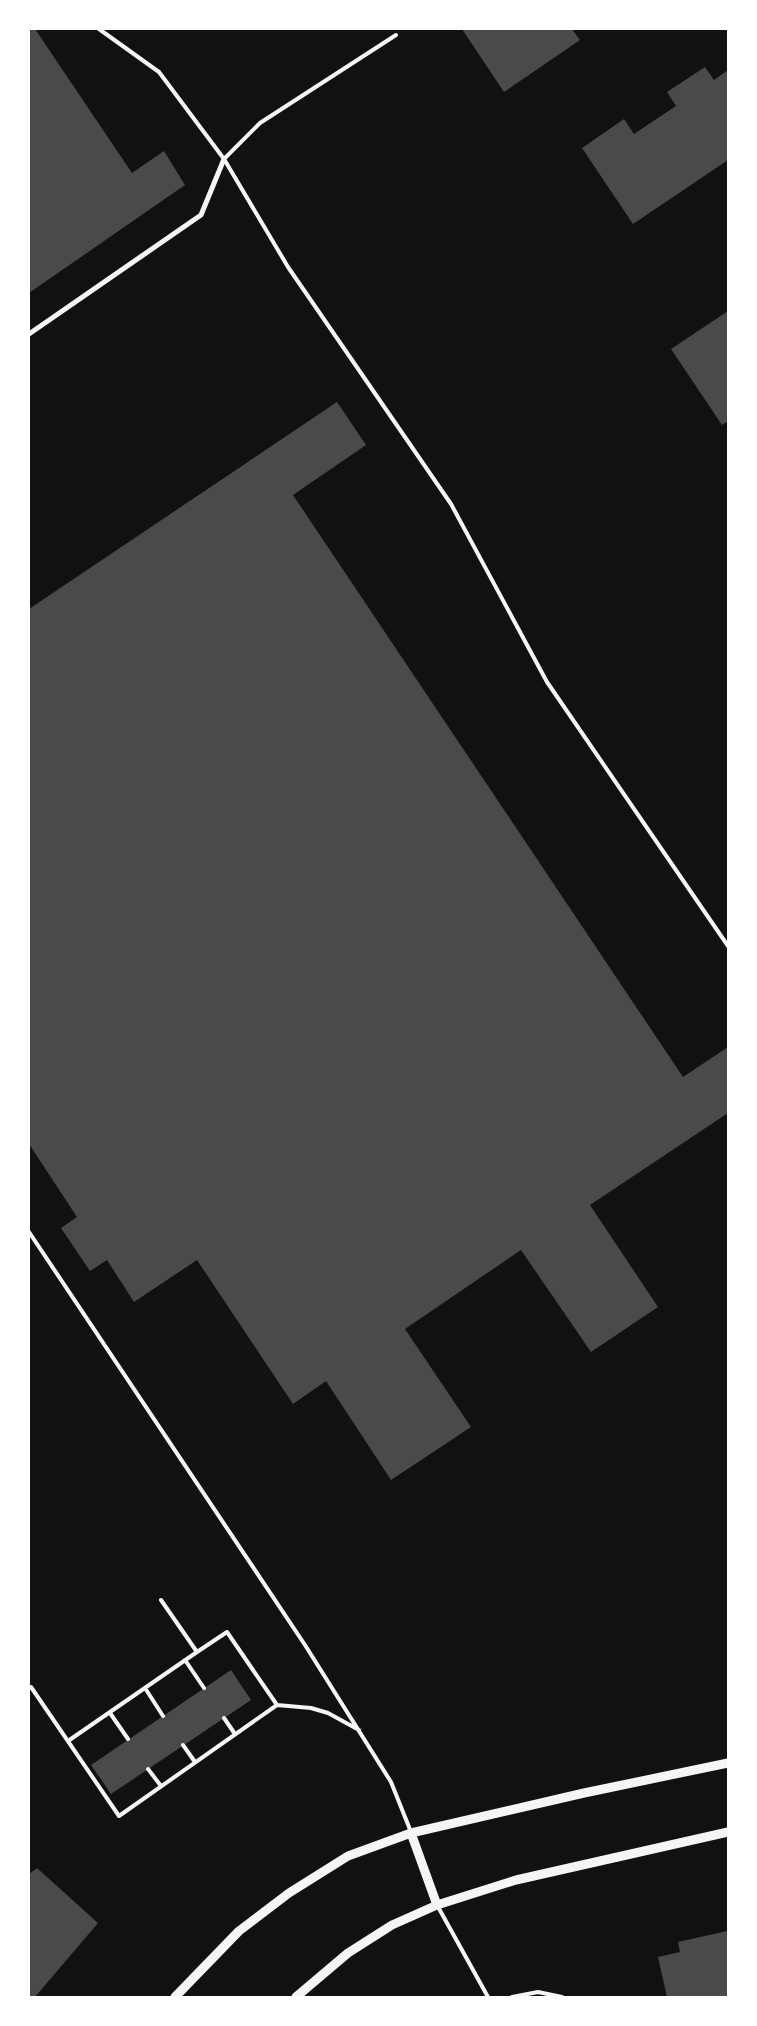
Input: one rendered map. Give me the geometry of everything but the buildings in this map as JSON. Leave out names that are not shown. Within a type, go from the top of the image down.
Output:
[{"type":"street","points":[[29,334],[201,215],[224,159]]},
{"type":"street","points":[[175,1997],[239,1931],[289,1893],[348,1856],[411,1832],[728,1763]]},
{"type":"street","points":[[411,1832],[437,1905]]},
{"type":"street","points":[[296,1997],[348,1953],[392,1925],[437,1905],[516,1880],[728,1832]]},
{"type":"lane","points":[[99,29],[158,72],[224,159],[288,267],[451,504],[547,682],[728,946]]},
{"type":"lane","points":[[224,159],[260,123],[396,35]]},
{"type":"lane","points":[[29,1232],[305,1645],[392,1782],[411,1832]]},
{"type":"lane","points":[[161,1600],[197,1652]]},
{"type":"lane","points":[[68,1741],[227,1632],[277,1705]]},
{"type":"lane","points":[[185,1660],[204,1688]]},
{"type":"lane","points":[[31,1687],[119,1816],[277,1705],[311,1708],[328,1713],[359,1730]]},
{"type":"lane","points":[[145,1688],[163,1716]]},
{"type":"lane","points":[[110,1713],[128,1739]]},
{"type":"lane","points":[[224,1718],[235,1734]]},
{"type":"lane","points":[[183,1745],[195,1762]]},
{"type":"lane","points":[[148,1769],[160,1786]]},
{"type":"lane","points":[[437,1905],[488,1997]]},
{"type":"lane","points":[[512,1997],[538,1992],[562,1997]]}]
